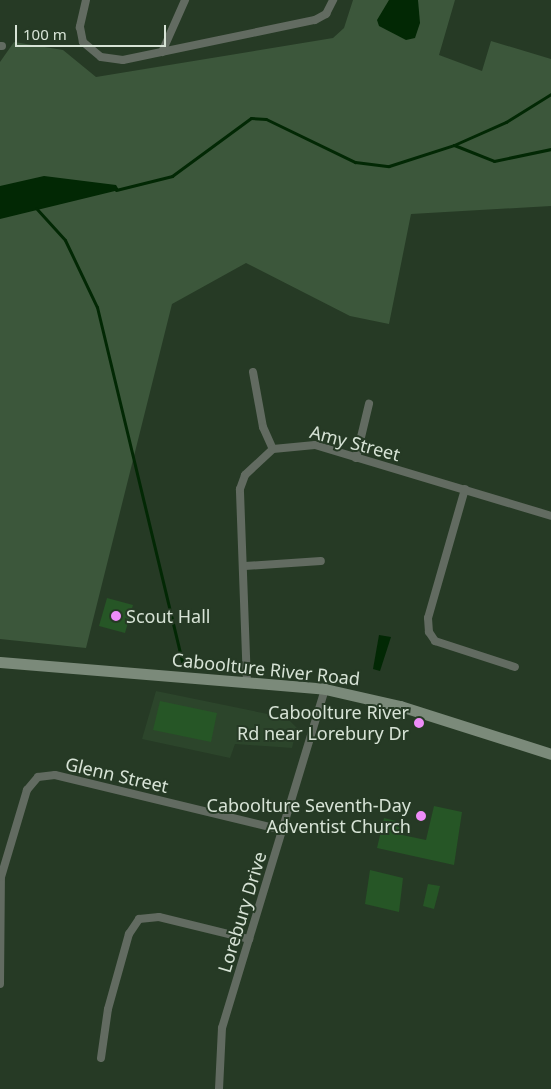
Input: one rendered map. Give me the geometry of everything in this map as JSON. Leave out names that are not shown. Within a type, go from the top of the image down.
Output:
[{"type":"main road","name":"Caboolture River Road","points":[[0,662],[325,689],[400,706],[551,754]]},
{"type":"street","points":[[86,0],[81,35],[93,53],[123,60],[315,20],[326,14],[333,0]]},
{"type":"street","points":[[162,52],[185,0]]},
{"type":"street","points":[[247,683],[245,566],[240,489],[245,475],[272,448],[263,427],[253,372]]},
{"type":"street","points":[[356,458],[369,404]]},
{"type":"street","name":"Amy Street","points":[[272,448],[304,443],[465,489],[551,516]]},
{"type":"street","points":[[465,489],[428,618],[429,632],[435,641],[515,667]]},
{"type":"street","points":[[245,566],[321,561]]},
{"type":"street","name":"Lorebury Drive","points":[[219,1089],[222,1028],[325,689]]},
{"type":"street","name":"Glenn Street","points":[[0,984],[1,877],[27,790],[38,777],[55,775],[282,830]]},
{"type":"street","points":[[101,1058],[108,1009],[128,934],[139,919],[159,917],[249,939]]},
{"type":"shaded area","points":[[353,0],[455,0],[439,55],[482,71],[491,41],[551,59],[551,206],[411,214],[389,324],[350,316],[246,263],[172,304],[86,648],[0,639],[0,62],[14,42],[63,50],[96,77],[333,38],[344,28]]},
{"type":"shaded area","points":[[389,0],[418,0],[420,23],[415,38],[406,40],[379,26],[377,20]]},
{"type":"shaded area","points":[[44,176],[116,185],[119,190],[0,219],[0,186]]},
{"type":"shaded area","points":[[379,635],[391,637],[380,671],[373,669]]},
{"type":"shaded area","points":[[156,691],[287,718],[297,728],[292,748],[235,744],[230,758],[142,739]]},
{"type":"building","name":"Scout Hall","points":[[107,598],[133,605],[125,633],[99,626]]},
{"type":"building","points":[[160,701],[217,713],[211,742],[153,730]]},
{"type":"building","points":[[434,806],[462,812],[454,865],[377,848],[384,818],[404,823],[402,835],[426,840]]},
{"type":"building","points":[[370,870],[403,878],[399,912],[365,904]]},
{"type":"building","points":[[428,884],[440,886],[434,909],[423,906]]},
{"type":"waterway","points":[[116,190],[172,176],[251,118],[266,119],[355,162],[389,166],[454,145],[506,122],[551,94]]},
{"type":"waterway","points":[[454,145],[494,161],[551,149]]},
{"type":"waterway","points":[[36,208],[65,240],[97,307],[182,662]]},
{"type":"place","name":"Scout Hall","points":[[116,616]]},
{"type":"place","name":"Caboolture River Rd near Lorebury Dr","points":[[419,723]]},
{"type":"place","name":"Caboolture Seventh-Day Adventist Church","points":[[421,816]]}]
